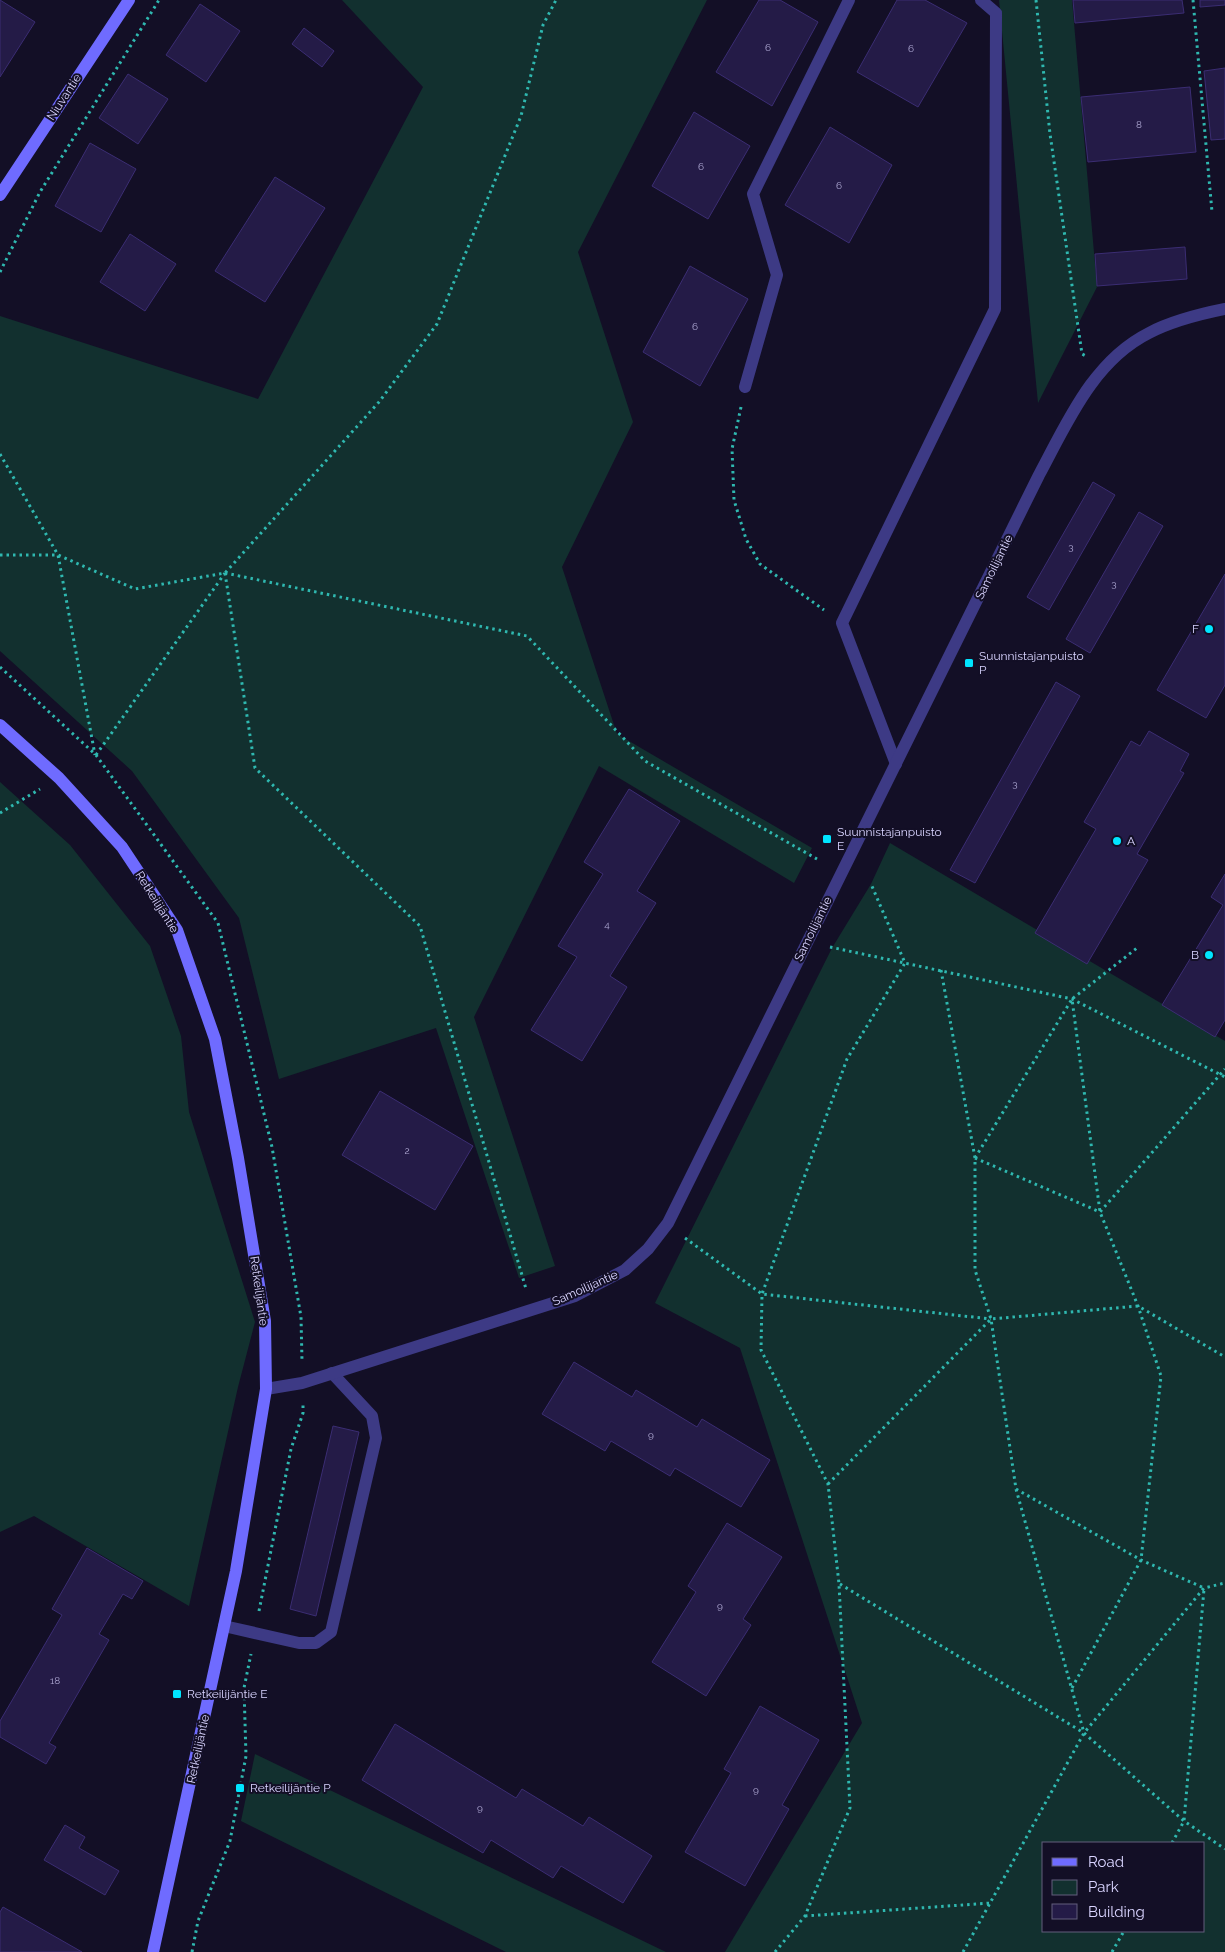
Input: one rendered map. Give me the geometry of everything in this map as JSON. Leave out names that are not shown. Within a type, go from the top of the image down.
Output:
[{"type":"street","name":"Niuvantie","points":[[0,195],[129,0]]},
{"type":"street","points":[[745,387],[777,275],[753,194],[849,0]]},
{"type":"street","points":[[896,764],[842,623],[995,309],[996,13],[981,0]]},
{"type":"street","name":"Samoilijantie","points":[[266,1389],[302,1383],[533,1311],[575,1296],[625,1270],[648,1249],[668,1223],[1039,475],[1081,397],[1120,351],[1149,333],[1176,322],[1225,309]]},
{"type":"street","name":"Retkeilijäntie","points":[[0,725],[59,778],[122,847],[177,930],[215,1039],[238,1158],[265,1322],[266,1389],[240,1553],[153,1952]]},
{"type":"street","points":[[224,1626],[299,1643],[316,1642],[331,1632],[376,1438],[372,1416],[332,1373]]},
{"type":"path","points":[[0,272],[40,192],[159,0]]},
{"type":"path","points":[[96,756],[225,572],[379,402],[437,324],[520,116],[543,25],[556,0]]},
{"type":"path","points":[[1036,0],[1050,134],[1082,354],[1104,368]]},
{"type":"path","points":[[1193,0],[1212,212]]},
{"type":"path","points":[[745,387],[732,449],[734,500],[746,539],[760,564],[842,623]]},
{"type":"path","points":[[0,454],[58,555],[96,756]]},
{"type":"path","points":[[0,555],[58,555],[135,589],[225,572],[527,636],[645,761],[817,859]]},
{"type":"path","points":[[225,572],[255,768],[420,926],[533,1311]]},
{"type":"path","points":[[0,667],[96,756],[218,923],[272,1148],[302,1317],[303,1413],[291,1449],[244,1688],[246,1756],[230,1841],[198,1921],[192,1952]]},
{"type":"path","points":[[0,813],[59,778]]},
{"type":"path","points":[[871,884],[905,963]]},
{"type":"path","points":[[809,938],[832,948],[941,970],[1072,1000],[1223,1076]]},
{"type":"path","points":[[975,1158],[1072,1000],[1137,948]]},
{"type":"path","points":[[775,1952],[805,1916],[850,1808],[839,1584],[828,1484],[761,1350],[762,1294],[847,1059],[905,963]]},
{"type":"path","points":[[941,970],[975,1158],[975,1270],[991,1319],[1016,1489],[1084,1733]]},
{"type":"path","points":[[1072,1000],[1100,1212],[1138,1306],[1161,1376],[1141,1560],[1072,1688]]},
{"type":"path","points":[[1100,1212],[1223,1076],[1225,1069]]},
{"type":"path","points":[[975,1158],[1100,1212]]},
{"type":"path","points":[[681,1235],[762,1294],[991,1319],[1138,1306],[1225,1357]]},
{"type":"path","points":[[828,1484],[991,1319]]},
{"type":"path","points":[[1016,1489],[1141,1560],[1204,1588]]},
{"type":"path","points":[[964,1952],[1084,1733],[1204,1588],[1225,1583]]},
{"type":"path","points":[[839,1584],[1084,1733],[1184,1821],[1225,1849]]},
{"type":"path","points":[[1173,1842],[1184,1821],[1204,1588]]},
{"type":"path","points":[[805,1916],[991,1903]]},
{"type":"path","points":[[1112,1952],[1123,1932]]},
{"type":"green space","points":[[342,0],[707,0],[578,252],[633,422],[562,567],[617,734],[812,848],[794,883],[599,766],[474,1017],[555,1266],[519,1278],[436,1028],[279,1079],[239,918],[132,771],[0,651],[0,316],[258,399],[423,87]]},
{"type":"green space","points":[[999,0],[1072,0],[1097,287],[1038,403]]},
{"type":"green space","points":[[0,782],[70,845],[150,946],[181,1036],[189,1112],[255,1322],[238,1387],[189,1606],[34,1516],[0,1532]]},
{"type":"green space","points":[[890,843],[1225,1041],[1225,1952],[725,1952],[862,1723],[740,1348],[655,1303],[832,948],[871,884]]},
{"type":"green space","points":[[255,1754],[666,1952],[506,1952],[241,1821]]},
{"type":"building","points":[[0,0],[35,22],[0,77]]},
{"type":"building","points":[[759,0],[780,0],[818,22],[772,106],[716,72]]},
{"type":"building","points":[[897,0],[925,0],[967,23],[918,107],[857,72]]},
{"type":"building","points":[[1073,0],[1182,0],[1184,13],[1075,23]]},
{"type":"building","points":[[1200,0],[1225,0],[1225,5],[1200,7]]},
{"type":"building","points":[[200,4],[240,31],[206,82],[166,55]]},
{"type":"building","points":[[304,28],[334,51],[322,67],[292,44]]},
{"type":"building","points":[[1225,68],[1225,139],[1211,140],[1204,71]]},
{"type":"building","points":[[128,74],[168,99],[138,144],[99,118]]},
{"type":"building","points":[[1190,87],[1196,152],[1088,162],[1081,97]]},
{"type":"building","points":[[694,112],[750,146],[708,219],[652,186]]},
{"type":"building","points":[[830,127],[892,165],[849,243],[785,205]]},
{"type":"building","points":[[90,143],[136,169],[101,232],[55,206]]},
{"type":"building","points":[[275,177],[325,208],[265,302],[215,271]]},
{"type":"building","points":[[130,234],[176,264],[145,311],[100,282]]},
{"type":"building","points":[[1185,247],[1187,279],[1097,286],[1095,254]]},
{"type":"building","points":[[690,266],[748,299],[700,386],[643,352]]},
{"type":"building","points":[[1093,482],[1115,495],[1049,610],[1027,597]]},
{"type":"building","points":[[1139,512],[1163,526],[1090,653],[1066,639]]},
{"type":"building","name":"F","points":[[1225,574],[1225,685],[1206,718],[1157,690]]},
{"type":"building","points":[[1056,682],[1080,696],[975,883],[950,870]]},
{"type":"building","name":"A","points":[[1149,731],[1189,754],[1180,771],[1184,773],[1137,854],[1148,860],[1087,964],[1035,933],[1096,829],[1084,822],[1131,741],[1140,746]]},
{"type":"building","points":[[629,789],[680,821],[637,891],[656,903],[610,976],[627,987],[582,1061],[531,1030],[577,957],[558,946],[603,874],[584,862]]},
{"type":"building","name":"B","points":[[1225,874],[1225,1020],[1215,1037],[1162,1005],[1223,905],[1211,897]]},
{"type":"building","points":[[380,1091],[473,1146],[435,1210],[342,1155]]},
{"type":"building","points":[[574,1362],[632,1397],[636,1390],[697,1427],[702,1419],[770,1460],[741,1507],[675,1468],[670,1476],[611,1441],[605,1451],[542,1414]]},
{"type":"building","points":[[333,1426],[359,1432],[316,1616],[290,1609]]},
{"type":"building","points":[[727,1523],[782,1557],[743,1619],[751,1625],[706,1696],[652,1662],[696,1592],[688,1586]]},
{"type":"building","points":[[87,1548],[143,1581],[132,1599],[123,1594],[99,1634],[109,1640],[49,1743],[56,1747],[46,1764],[0,1737],[0,1721],[62,1615],[52,1609]]},
{"type":"building","points":[[760,1706],[819,1740],[782,1805],[789,1809],[745,1886],[685,1852],[731,1773],[724,1769]]},
{"type":"building","points":[[395,1724],[516,1798],[522,1789],[583,1826],[589,1817],[652,1856],[623,1903],[561,1866],[553,1878],[491,1840],[483,1853],[362,1780]]},
{"type":"building","points":[[65,1825],[85,1837],[79,1848],[119,1871],[105,1895],[44,1860]]},
{"type":"building","points":[[3,1907],[82,1952],[0,1952],[0,1912]]},
{"type":"place","name":"F","points":[[1209,629]]},
{"type":"place","name":"Suunnistajanpuisto P","points":[[969,663]]},
{"type":"place","name":"Suunnistajanpuisto E","points":[[827,839]]},
{"type":"place","name":"A","points":[[1117,841]]},
{"type":"place","name":"B","points":[[1209,955]]},
{"type":"place","name":"Retkeilijäntie E","points":[[177,1694]]},
{"type":"place","name":"Retkeilijäntie P","points":[[240,1788]]}]
